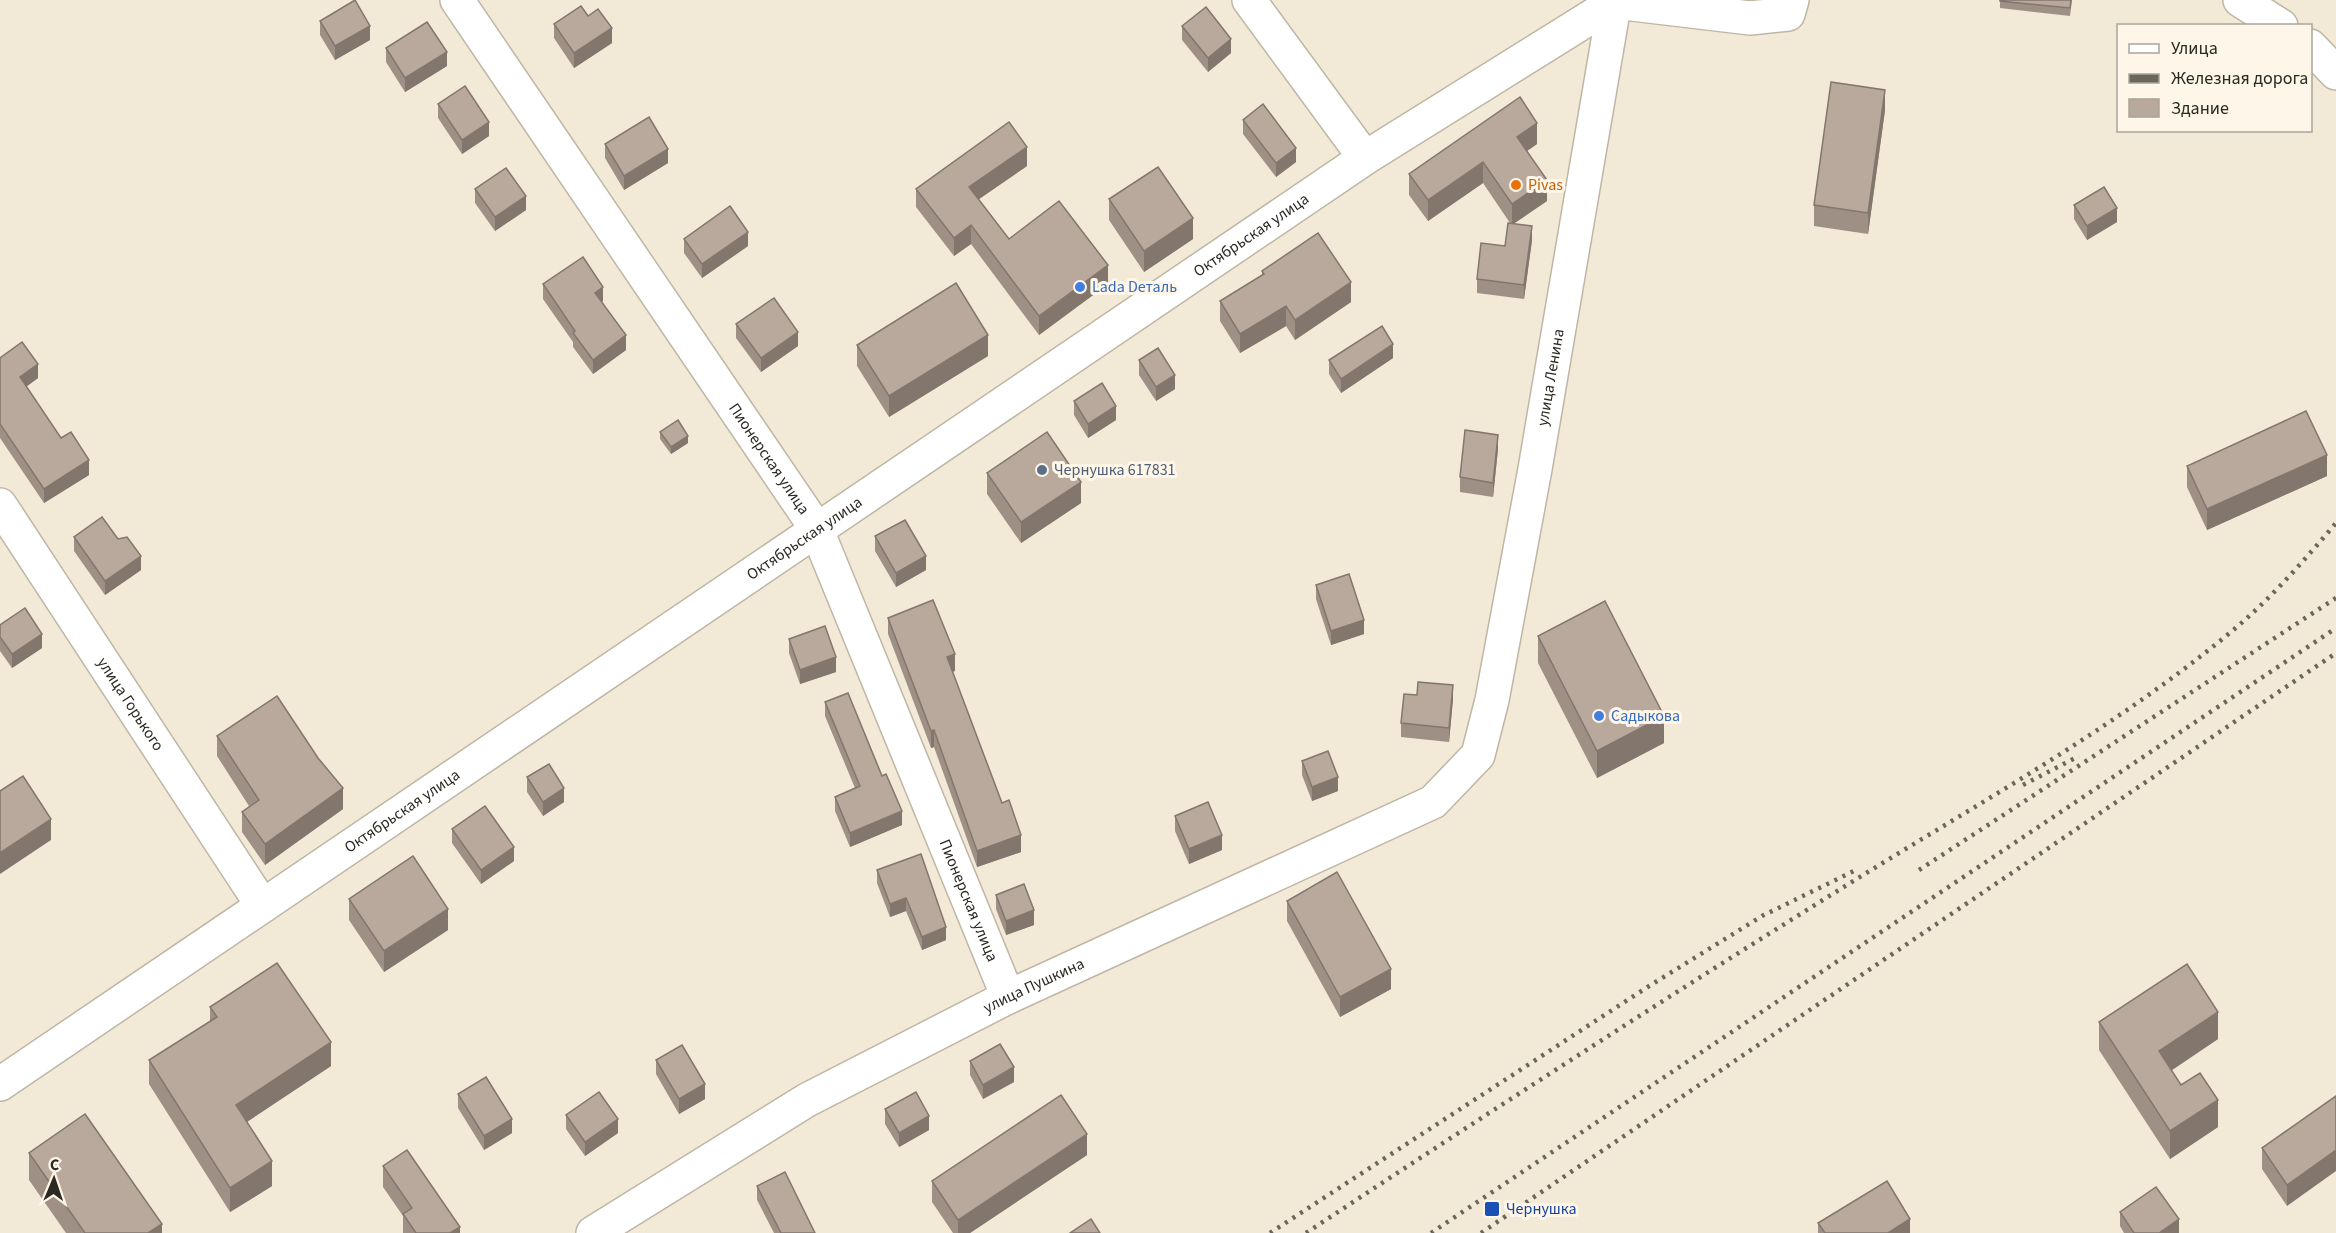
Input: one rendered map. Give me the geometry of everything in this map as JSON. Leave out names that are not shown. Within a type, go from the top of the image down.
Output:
[{"type":"street","name":"Пионерская улица","points":[[457,0],[816,528],[1008,997]]},
{"type":"street","points":[[1249,0],[1365,158]]},
{"type":"street","name":"Октябрьская улица","points":[[0,1083],[1365,158],[1615,1]]},
{"type":"street","points":[[1615,1],[1750,18],[1790,7]]},
{"type":"street","name":"улица Ленина","points":[[1478,755],[1492,700],[1535,469],[1615,1]]},
{"type":"street","points":[[2245,1],[2278,24]]},
{"type":"street","points":[[2312,48],[2336,73]]},
{"type":"street","name":"улица Горького","points":[[5,523],[262,905]]},
{"type":"street","name":"улица Пушкина","points":[[593,1233],[807,1100],[1008,997],[1433,802],[1478,755]]},
{"type":"building","points":[[355,0],[370,26],[335,46],[320,21]]},
{"type":"building","points":[[2000,0],[2071,0],[2070,8]]},
{"type":"building","points":[[581,6],[588,16],[598,9],[612,28],[574,53],[554,24]]},
{"type":"building","points":[[1206,7],[1231,39],[1208,58],[1182,26]]},
{"type":"building","points":[[427,22],[447,52],[405,78],[386,48]]},
{"type":"building","points":[[1831,82],[1885,90],[1868,213],[1814,205]]},
{"type":"building","points":[[465,86],[489,122],[462,140],[438,104]]},
{"type":"building","points":[[1520,97],[1537,123],[1517,137],[1547,180],[1512,204],[1483,162],[1428,200],[1409,174]]},
{"type":"building","points":[[1263,104],[1296,148],[1276,163],[1243,120]]},
{"type":"building","points":[[649,117],[668,149],[624,176],[605,144]]},
{"type":"building","points":[[1009,122],[1027,147],[969,187],[1009,239],[1059,201],[1108,265],[1039,316],[971,225],[954,238],[916,189]]},
{"type":"building","points":[[1158,167],[1193,218],[1144,251],[1109,199]]},
{"type":"building","points":[[506,168],[526,196],[495,217],[475,189]]},
{"type":"building","points":[[2104,187],[2117,208],[2087,226],[2074,205]]},
{"type":"building","points":[[730,206],[748,232],[702,264],[684,239]]},
{"type":"building","points":[[1508,223],[1532,226],[1524,285],[1477,279],[1481,243],[1505,246]]},
{"type":"building","points":[[1318,233],[1351,282],[1295,320],[1286,306],[1240,334],[1220,301],[1264,274],[1262,271]]},
{"type":"building","points":[[583,257],[603,287],[595,293],[626,335],[593,360],[573,333],[575,331],[543,284]]},
{"type":"building","points":[[956,283],[988,335],[889,396],[857,345]]},
{"type":"building","points":[[774,298],[798,332],[761,358],[736,324]]},
{"type":"building","points":[[1382,326],[1393,344],[1341,379],[1329,360]]},
{"type":"building","points":[[22,342],[38,364],[20,377],[61,438],[71,432],[89,460],[44,489],[0,424],[0,358]]},
{"type":"building","points":[[1158,348],[1175,375],[1156,387],[1139,360]]},
{"type":"building","points":[[1102,383],[1116,406],[1088,424],[1074,401]]},
{"type":"building","points":[[2306,411],[2327,455],[2207,509],[2187,466]]},
{"type":"building","points":[[678,420],[688,436],[671,447],[660,432]]},
{"type":"building","points":[[1465,430],[1498,435],[1493,483],[1460,477]]},
{"type":"building","points":[[1047,432],[1081,482],[1021,522],[987,473]]},
{"type":"building","points":[[102,517],[118,539],[127,537],[141,556],[105,581],[74,537]]},
{"type":"building","points":[[905,520],[926,556],[896,573],[875,536]]},
{"type":"building","points":[[1349,574],[1364,620],[1331,631],[1316,585]]},
{"type":"building","points":[[933,600],[955,654],[947,657],[1002,803],[1009,800],[1021,835],[977,851],[934,730],[931,731],[888,618]]},
{"type":"building","points":[[1605,601],[1664,716],[1597,751],[1538,636]]},
{"type":"building","points":[[25,608],[42,634],[12,654],[0,637],[0,625]]},
{"type":"building","points":[[825,626],[836,657],[800,670],[789,639]]},
{"type":"building","points":[[1418,682],[1453,685],[1449,728],[1401,723],[1404,694],[1417,695]]},
{"type":"building","points":[[848,693],[882,776],[886,774],[902,811],[850,833],[835,797],[860,786],[825,702]]},
{"type":"building","points":[[277,696],[318,758],[343,788],[265,844],[242,812],[259,800],[217,736]]},
{"type":"building","points":[[1328,751],[1338,777],[1312,787],[1302,761]]},
{"type":"building","points":[[549,764],[564,788],[543,802],[527,777]]},
{"type":"building","points":[[23,776],[51,819],[0,853],[0,791]]},
{"type":"building","points":[[1208,802],[1222,835],[1189,849],[1175,816]]},
{"type":"building","points":[[485,806],[514,847],[481,870],[452,829]]},
{"type":"building","points":[[921,854],[946,927],[922,937],[906,898],[890,904],[877,870]]},
{"type":"building","points":[[413,856],[448,909],[384,951],[349,899]]},
{"type":"building","points":[[1337,872],[1391,969],[1340,997],[1287,901]]},
{"type":"building","points":[[1024,884],[1034,910],[1006,921],[996,895]]},
{"type":"building","points":[[277,963],[331,1042],[236,1105],[272,1161],[230,1188],[149,1060],[217,1017],[210,1007]]},
{"type":"building","points":[[2187,964],[2218,1012],[2159,1051],[2181,1085],[2200,1073],[2218,1100],[2170,1131],[2099,1022]]},
{"type":"building","points":[[1000,1044],[1014,1067],[983,1085],[970,1061]]},
{"type":"building","points":[[682,1045],[705,1084],[679,1099],[656,1060]]},
{"type":"building","points":[[486,1077],[512,1119],[484,1136],[458,1094]]},
{"type":"building","points":[[599,1092],[618,1119],[585,1142],[566,1115]]},
{"type":"building","points":[[916,1092],[929,1116],[899,1133],[885,1109]]},
{"type":"building","points":[[1061,1095],[1087,1134],[958,1220],[932,1181]]},
{"type":"building","points":[[2336,1096],[2336,1150],[2287,1185],[2262,1148]]},
{"type":"building","points":[[85,1114],[162,1224],[148,1233],[85,1233],[29,1153]]},
{"type":"building","points":[[407,1150],[460,1227],[450,1233],[416,1233],[403,1214],[412,1208],[383,1166]]},
{"type":"building","points":[[785,1172],[815,1233],[781,1233],[757,1186]]},
{"type":"building","points":[[1887,1181],[1910,1219],[1888,1233],[1825,1233],[1818,1223]]},
{"type":"building","points":[[2156,1187],[2179,1219],[2159,1233],[2134,1233],[2120,1212]]},
{"type":"building","points":[[1091,1219],[1100,1233],[1070,1233]]},
{"type":"railway","points":[[1306,1233],[1643,1014],[2041,766],[2135,704],[2181,671],[2256,610],[2336,523]]},
{"type":"railway","points":[[1919,870],[2336,598]]},
{"type":"railway","points":[[1431,1233],[2336,628]]},
{"type":"railway","points":[[1481,1233],[2336,653]]},
{"type":"railway","points":[[2023,785],[2079,756]]},
{"type":"railway","points":[[1270,1233],[1646,988],[1762,916],[1858,869]]},
{"type":"place","name":"Pivas","points":[[1516,185]]},
{"type":"place","name":"Lada Dеталь","points":[[1080,287]]},
{"type":"place","name":"Чернушка 617831","points":[[1042,470]]},
{"type":"place","name":"Садыкова","points":[[1599,716]]},
{"type":"place","name":"Чернушка","points":[[1492,1209]]}]
